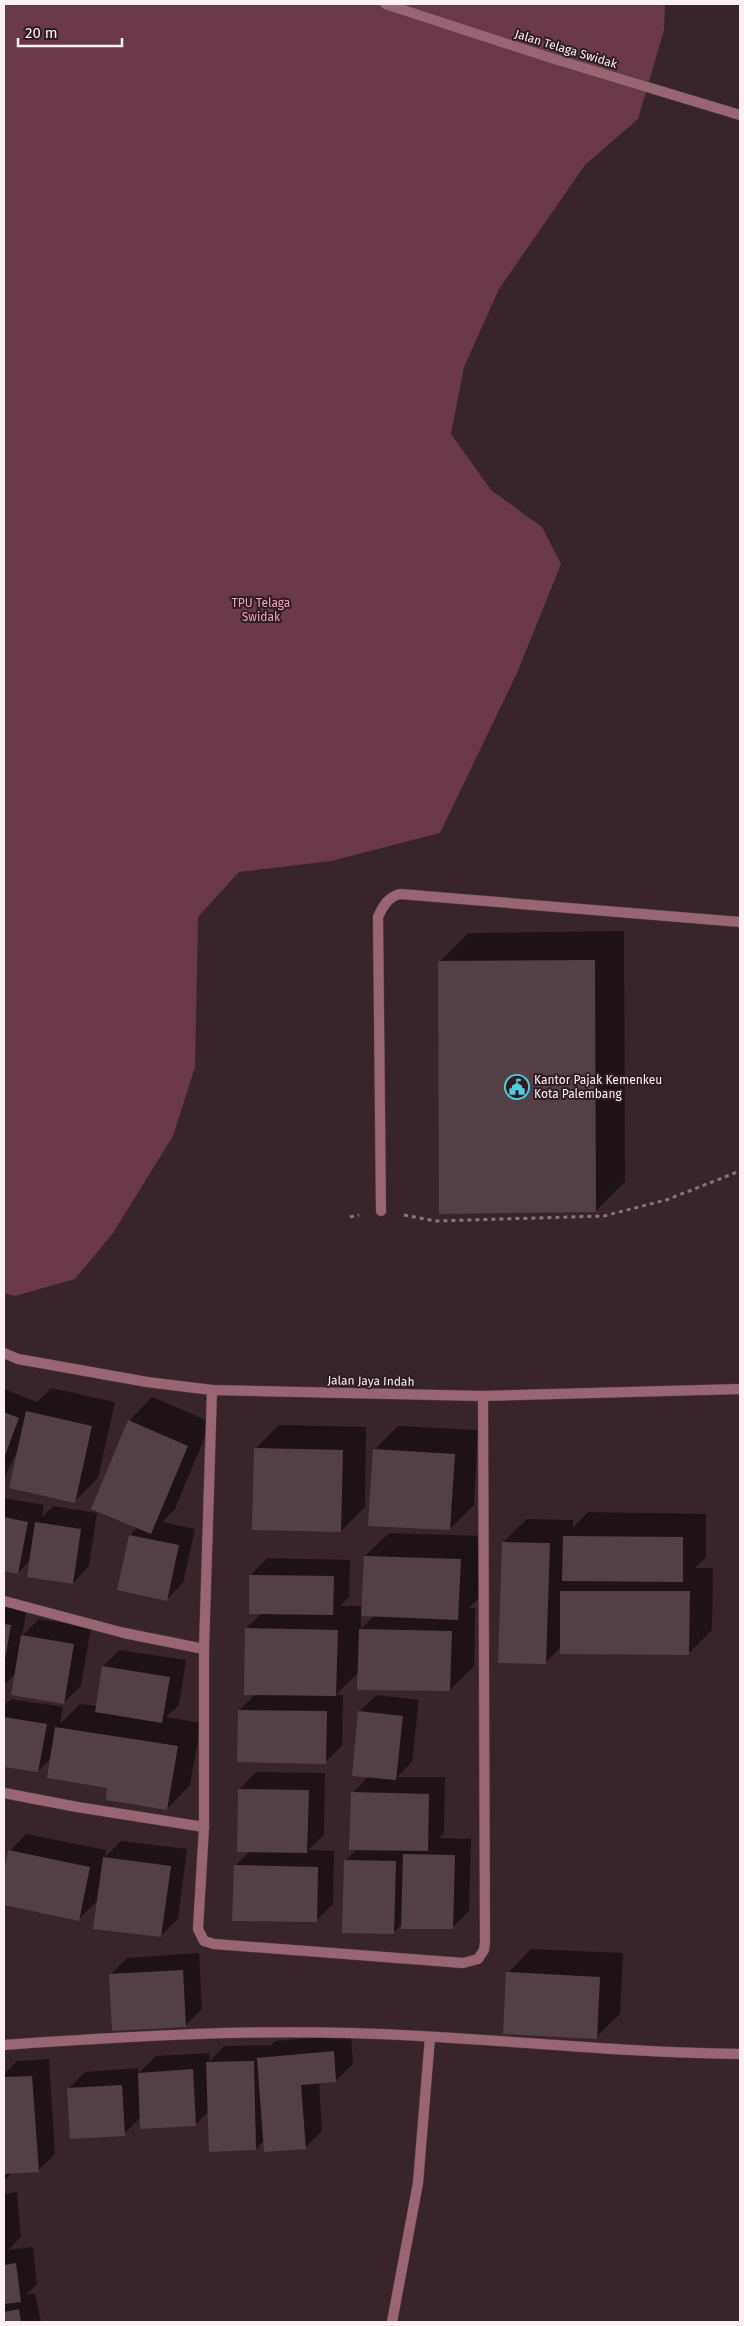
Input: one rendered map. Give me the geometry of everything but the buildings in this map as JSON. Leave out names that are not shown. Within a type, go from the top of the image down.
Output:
[{"type":"street","name":"Jalan Telaga Swidak","points":[[384,4],[551,58],[740,115]]},
{"type":"street","points":[[381,1211],[378,917],[382,908],[394,896],[400,894],[740,922]]},
{"type":"street","name":"Jalan Jaya Indah","points":[[4,1353],[18,1359],[147,1382],[212,1390],[483,1396],[740,1389]]},
{"type":"street","points":[[212,1390],[204,1649],[204,1827],[198,1929],[204,1941],[214,1944],[463,1963],[478,1959],[484,1950],[483,1396]]},
{"type":"street","points":[[4,1600],[124,1633],[204,1649]]},
{"type":"street","points":[[4,1793],[77,1807],[204,1827]]},
{"type":"street","points":[[4,2046],[155,2034],[348,2033],[666,2054],[740,2054]]},
{"type":"street","points":[[392,2322],[418,2183],[430,2037]]},
{"type":"path","points":[[350,1217],[381,1211],[435,1221],[604,1216],[666,1200],[740,1171]]},
{"type":"green space","name":"TPU Telaga Swidak","points":[[4,4],[665,4],[664,30],[638,119],[585,165],[499,289],[464,367],[451,434],[491,490],[542,527],[561,564],[517,673],[440,833],[331,861],[239,872],[198,917],[195,1067],[173,1136],[113,1233],[75,1279],[15,1296],[4,1293]]},
{"type":"place","name":"Kantor Pajak Kemenkeu Kota Palembang","points":[[517,1087]]}]
